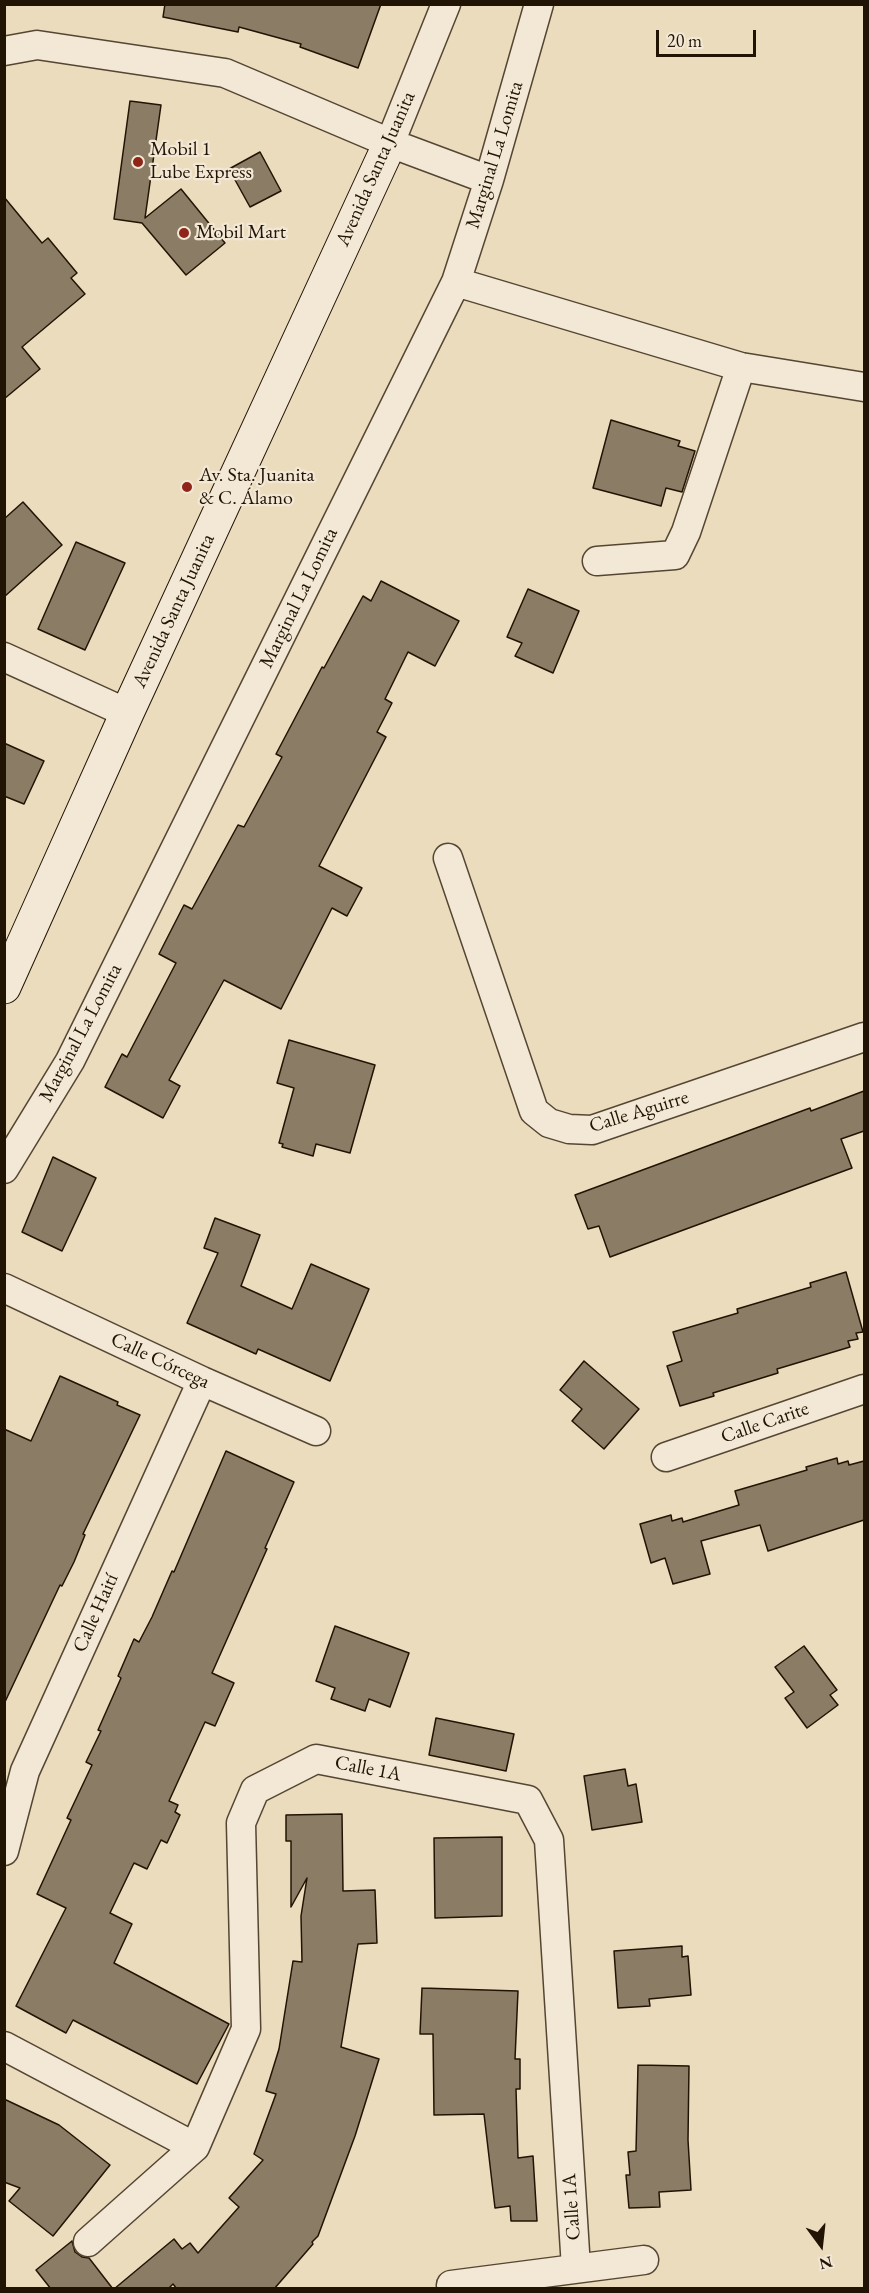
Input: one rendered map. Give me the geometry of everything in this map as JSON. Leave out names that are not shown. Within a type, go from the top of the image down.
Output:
[{"type":"street","name":"Avenida Santa Juanita","points":[[5,985],[127,713],[390,143],[446,4]]},
{"type":"street","name":"Marginal La Lomita","points":[[4,1169],[70,1061],[456,282],[489,180],[539,4]]},
{"type":"street","points":[[4,51],[37,45],[225,74],[390,143],[489,180]]},
{"type":"street","points":[[456,282],[741,367],[864,387]]},
{"type":"street","points":[[597,561],[675,555],[686,532],[741,367]]},
{"type":"street","points":[[4,657],[127,713]]},
{"type":"street","name":"Calle Aguirre","points":[[448,858],[534,1111],[549,1123],[569,1130],[592,1130],[864,1037]]},
{"type":"street","name":"Calle Córcega","points":[[4,1288],[202,1381],[316,1431]]},
{"type":"street","name":"Calle Haití","points":[[4,1851],[25,1771],[202,1381]]},
{"type":"street","name":"Calle Carite","points":[[666,1457],[864,1389]]},
{"type":"street","name":"Calle 1A","points":[[195,2147],[246,2029],[241,1823],[255,1790],[316,1759],[528,1800],[549,1840],[576,2268]]},
{"type":"street","points":[[4,2046],[195,2147],[88,2242]]},
{"type":"street","name":"Calle 1A","points":[[451,2285],[644,2260]]},
{"type":"building","points":[[165,4],[381,4],[358,68],[300,47],[301,44],[239,27],[238,32],[163,17]]},
{"type":"building","points":[[130,101],[161,105],[145,218],[181,189],[225,243],[186,275],[142,223],[114,219]]},
{"type":"building","points":[[260,152],[281,191],[250,207],[229,169]]},
{"type":"building","points":[[4,197],[42,243],[48,238],[77,273],[71,278],[85,294],[22,347],[40,369],[4,399]]},
{"type":"building","points":[[611,420],[680,441],[678,446],[695,451],[682,492],[666,488],[661,506],[593,488]]},
{"type":"building","points":[[23,502],[62,545],[4,597],[4,519]]},
{"type":"building","points":[[76,542],[125,563],[85,650],[38,629]]},
{"type":"building","points":[[381,581],[459,621],[435,666],[408,652],[385,699],[392,703],[377,732],[386,737],[319,866],[362,888],[347,916],[332,908],[281,1009],[224,980],[169,1080],[180,1086],[163,1118],[105,1087],[122,1054],[127,1057],[176,963],[159,954],[184,905],[192,909],[238,825],[244,827],[282,757],[276,754],[322,667],[324,668],[363,596],[371,601]]},
{"type":"building","points":[[528,589],[579,611],[553,673],[515,656],[522,643],[507,637]]},
{"type":"building","points":[[4,743],[44,761],[24,804],[4,796]]},
{"type":"building","points":[[289,1040],[375,1065],[350,1153],[316,1144],[313,1156],[282,1147],[283,1144],[279,1143],[294,1088],[277,1083]]},
{"type":"building","points":[[864,1091],[864,1131],[841,1139],[852,1168],[610,1257],[599,1226],[588,1229],[575,1195],[810,1108],[811,1111]]},
{"type":"building","points":[[53,1157],[96,1178],[62,1251],[22,1232]]},
{"type":"building","points":[[215,1218],[260,1235],[241,1286],[292,1309],[311,1264],[369,1289],[330,1381],[258,1349],[256,1354],[187,1323],[218,1253],[204,1248]]},
{"type":"building","points":[[846,1272],[863,1332],[856,1333],[858,1339],[848,1341],[850,1347],[777,1369],[778,1373],[680,1406],[667,1366],[682,1361],[673,1332],[738,1313],[737,1309],[811,1287],[810,1283]]},
{"type":"building","points":[[584,1361],[639,1409],[604,1449],[572,1421],[582,1409],[560,1390]]},
{"type":"building","points":[[60,1376],[118,1402],[117,1405],[140,1415],[83,1534],[85,1535],[74,1562],[62,1586],[60,1585],[4,1704],[4,1429],[31,1441]]},
{"type":"building","points":[[226,1451],[294,1482],[212,1673],[234,1683],[215,1726],[205,1722],[169,1801],[178,1805],[175,1812],[180,1815],[167,1843],[161,1840],[147,1869],[134,1863],[110,1913],[132,1924],[114,1963],[229,2024],[197,2084],[73,2020],[66,2033],[16,2006],[66,1908],[37,1894],[71,1820],[67,1818],[92,1765],[86,1762],[101,1731],[98,1730],[121,1678],[118,1676],[134,1639],[139,1642],[172,1571],[174,1572]]},
{"type":"building","points":[[837,1458],[838,1464],[848,1461],[849,1465],[864,1461],[864,1520],[768,1551],[760,1525],[701,1541],[710,1574],[673,1584],[665,1558],[651,1563],[640,1524],[671,1515],[672,1521],[682,1518],[683,1522],[739,1505],[735,1491],[807,1470],[806,1467]]},
{"type":"building","points":[[335,1626],[409,1653],[390,1707],[369,1699],[365,1711],[331,1699],[335,1688],[316,1681]]},
{"type":"building","points":[[804,1646],[837,1690],[830,1695],[838,1705],[807,1728],[785,1698],[794,1692],[775,1667]]},
{"type":"building","points":[[436,1718],[514,1734],[506,1771],[429,1755]]},
{"type":"building","points":[[625,1769],[628,1786],[636,1784],[642,1822],[592,1830],[584,1776]]},
{"type":"building","points":[[342,1814],[343,1891],[375,1890],[377,1943],[358,1944],[341,2047],[379,2059],[355,2136],[318,2236],[274,2289],[177,2289],[173,2284],[168,2289],[114,2289],[174,2239],[182,2249],[190,2243],[198,2253],[239,2207],[229,2198],[263,2160],[254,2154],[276,2094],[266,2091],[279,2049],[293,1961],[302,1962],[301,1916],[307,1878],[291,1907],[291,1841],[286,1841],[286,1815]]},
{"type":"building","points":[[502,1837],[502,1916],[435,1918],[434,1838]]},
{"type":"building","points":[[682,1946],[682,1957],[688,1956],[691,1995],[649,1999],[650,2006],[618,2008],[614,1951]]},
{"type":"building","points":[[422,1988],[518,1991],[515,2059],[520,2059],[520,2089],[516,2089],[518,2158],[533,2156],[537,2221],[511,2221],[510,2206],[495,2208],[484,2114],[434,2115],[433,2034],[420,2034]]},
{"type":"building","points":[[638,2065],[689,2066],[688,2140],[691,2190],[659,2192],[660,2207],[629,2208],[626,2175],[630,2175],[628,2152],[636,2151]]},
{"type":"building","points":[[4,2099],[59,2125],[110,2165],[53,2236],[9,2201],[20,2188],[4,2182]]},
{"type":"building","points":[[72,2241],[75,2252],[82,2257],[89,2258],[113,2289],[51,2289],[36,2270]]},
{"type":"place","name":"Mobil 1 Lube Express","points":[[138,162]]},
{"type":"place","name":"Mobil Mart","points":[[184,233]]},
{"type":"place","name":"Av. Sta. Juanita & C. Álamo","points":[[187,487]]}]
